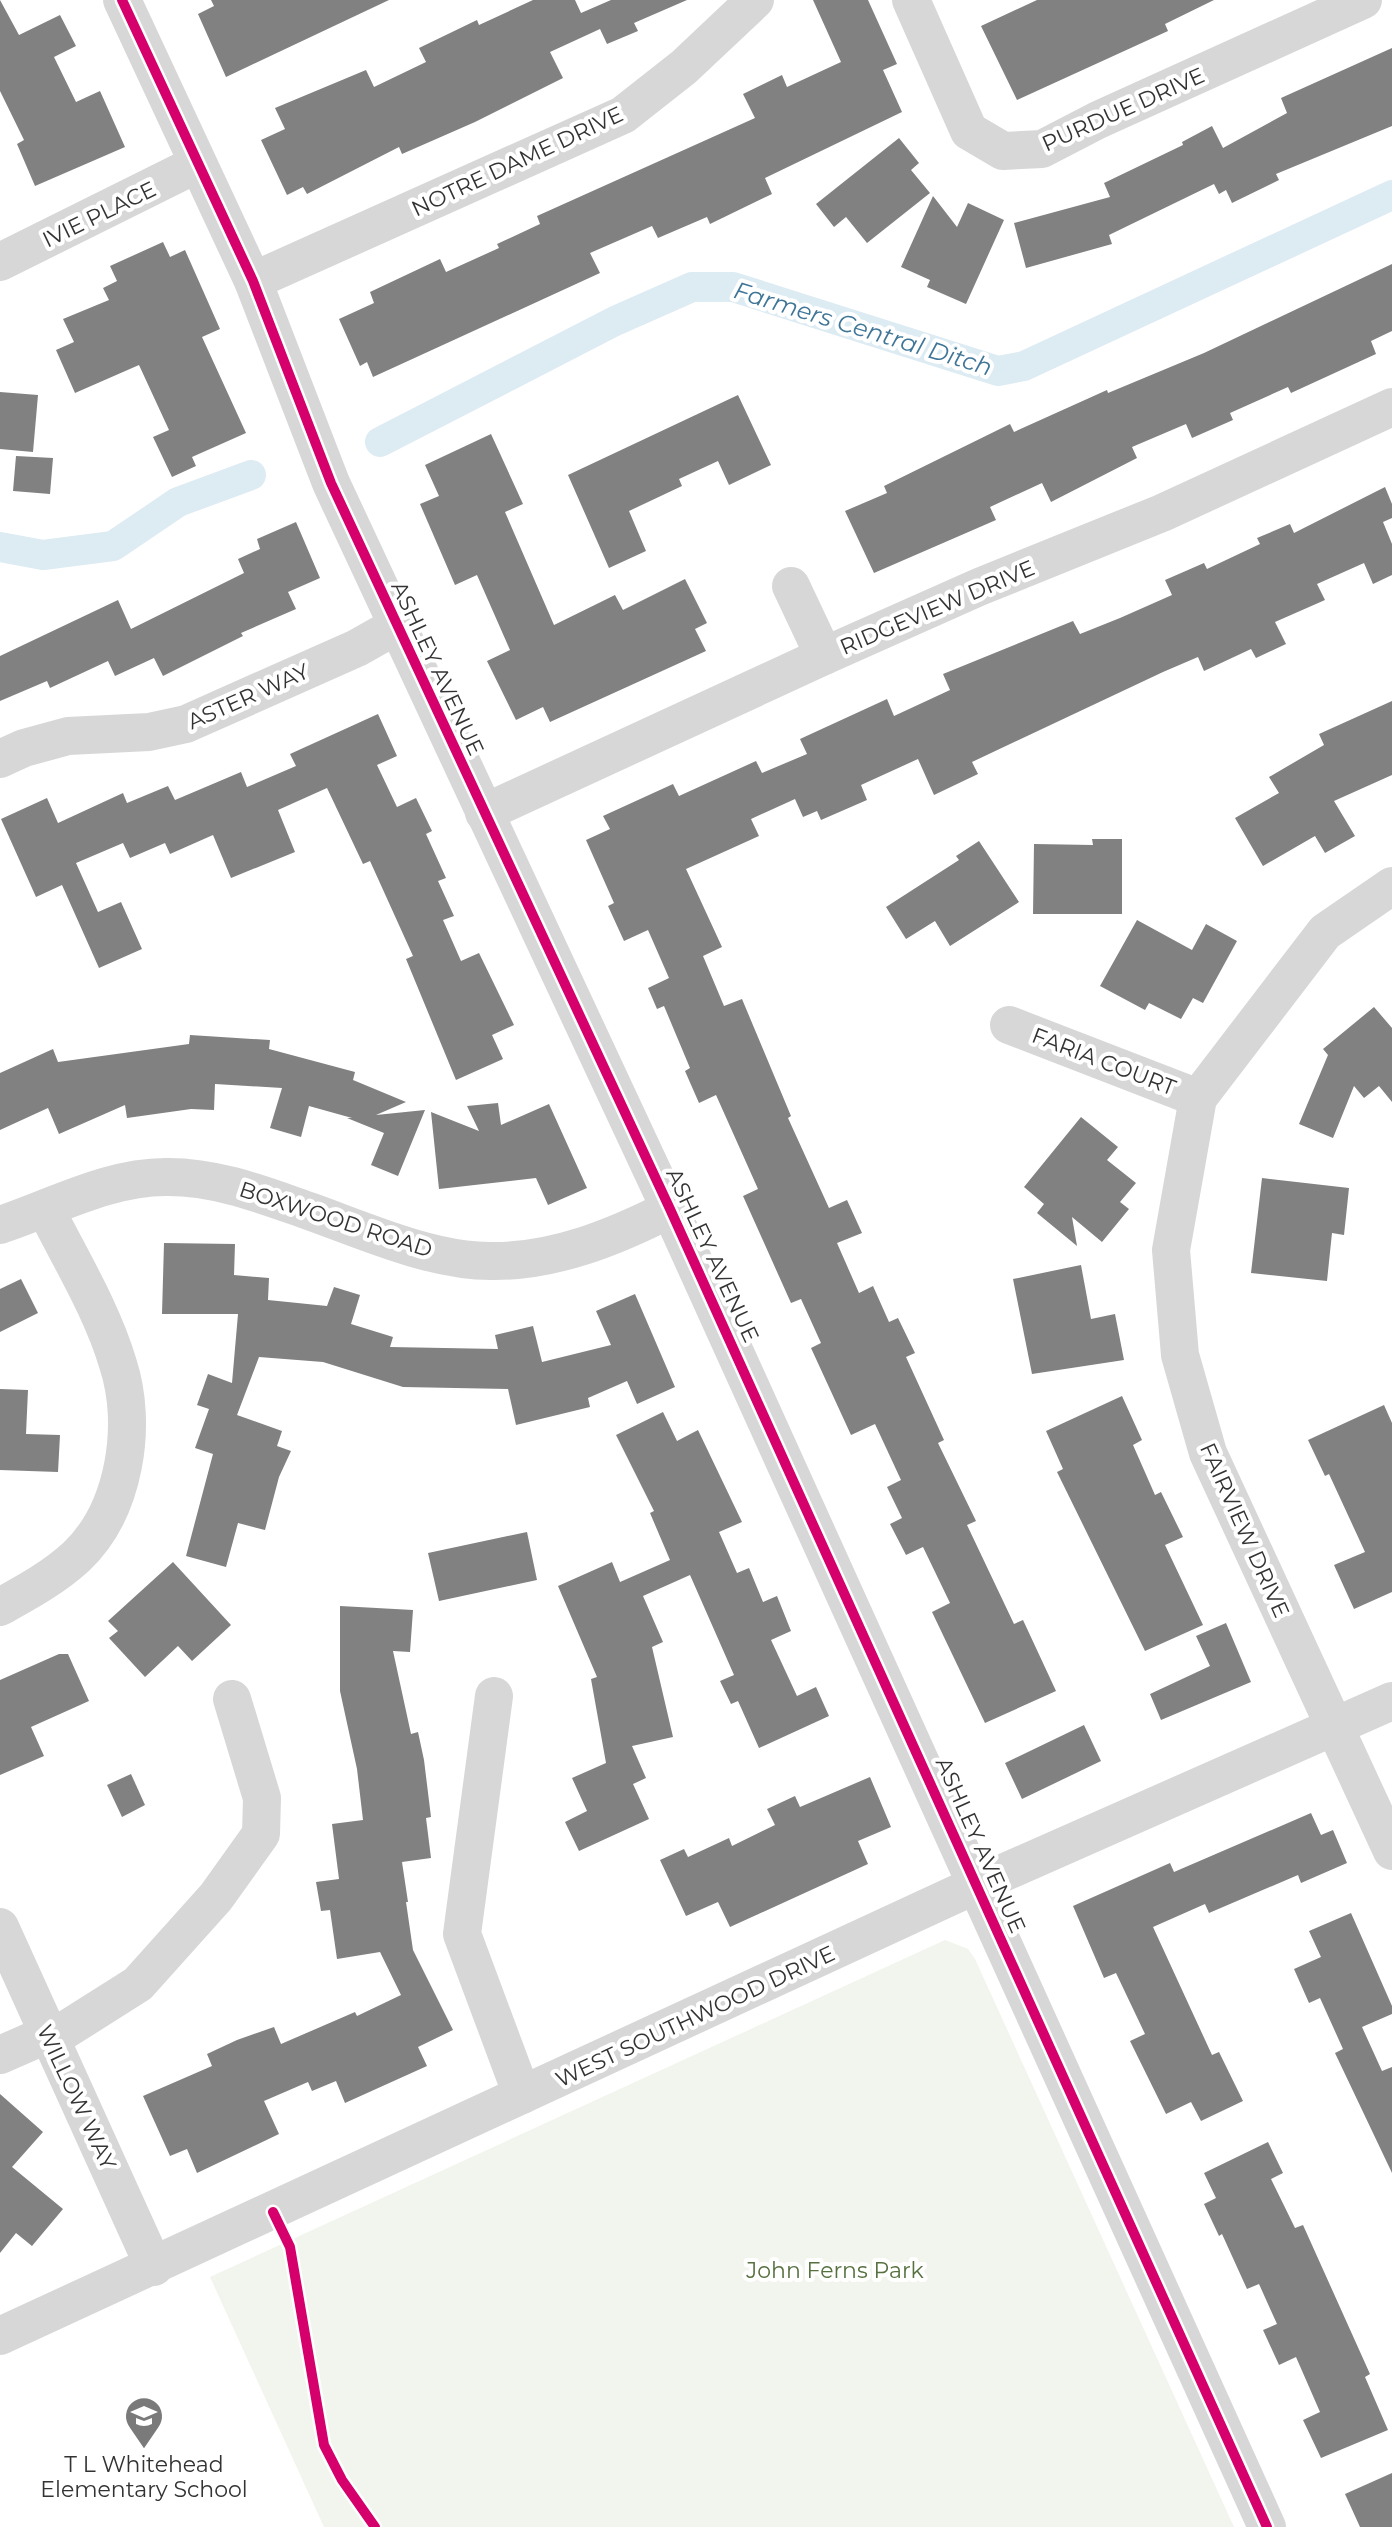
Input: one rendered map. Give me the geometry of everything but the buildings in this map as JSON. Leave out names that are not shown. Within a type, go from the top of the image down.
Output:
[{"type":"street","name":"ASHLEY AVENUE","points":[[122,0],[253,281],[331,483],[670,1209],[1267,2527]]},
{"type":"street","name":"NOTRE DAME DRIVE","points":[[253,281],[623,115],[684,67],[755,0]]},
{"type":"street","name":"PURDUE DRIVE","points":[[911,0],[969,131],[1003,151],[1042,149],[1098,120],[1363,0]]},
{"type":"street","name":"IVIE PLACE","points":[[0,262],[197,164]]},
{"type":"street","name":"RIDGEVIEW DRIVE","points":[[484,813],[824,656],[979,587],[1162,513],[1392,407]]},
{"type":"street","points":[[791,586],[824,656]]},
{"type":"street","name":"ASTER WAY","points":[[0,759],[24,748],[68,736],[149,732],[186,724],[357,648],[396,626]]},
{"type":"street","name":"FAIRVIEW DRIVE","points":[[1392,886],[1325,932],[1198,1098],[1171,1250],[1180,1355],[1208,1453],[1392,1851]]},
{"type":"street","name":"FARIA COURT","points":[[1009,1025],[1198,1098]]},
{"type":"street","name":"BOXWOOD ROAD","points":[[0,1225],[127,1179],[206,1179],[267,1196],[410,1247],[488,1262],[536,1258],[578,1247],[629,1230],[670,1209]]},
{"type":"street","points":[[0,1607],[39,1586],[78,1554],[105,1515],[125,1463],[126,1417],[119,1366],[46,1210]]},
{"type":"street","points":[[494,1696],[462,1934],[522,2095]]},
{"type":"street","points":[[0,2055],[49,2036],[138,1984],[216,1897],[261,1834],[262,1798],[232,1699]]},
{"type":"street","name":"WEST SOUTHWOOD DRIVE","points":[[0,2336],[978,1884],[1392,1701]]},
{"type":"street","name":"WILLOW WAY","points":[[0,1927],[154,2267]]},
{"type":"green space","name":"John Ferns Park","points":[[945,1940],[968,1949],[975,1959],[1234,2527],[324,2527],[210,2277]]},
{"type":"waterway","name":"Farmers Central Ditch","points":[[380,442],[615,321],[692,287],[733,287],[998,371],[1024,366],[1392,195]]},
{"type":"waterway","name":"Farmers Central Ditch","points":[[0,547],[43,555],[113,546],[178,502],[251,475]]},
{"type":"cycle path","points":[[122,0],[253,281],[331,483],[670,1209],[1267,2527]]},
{"type":"cycle path","points":[[273,2212],[290,2247],[324,2445],[342,2480],[375,2527]]},
{"type":"place","name":"T L Whitehead Elementary School","points":[[144,2450]]}]
